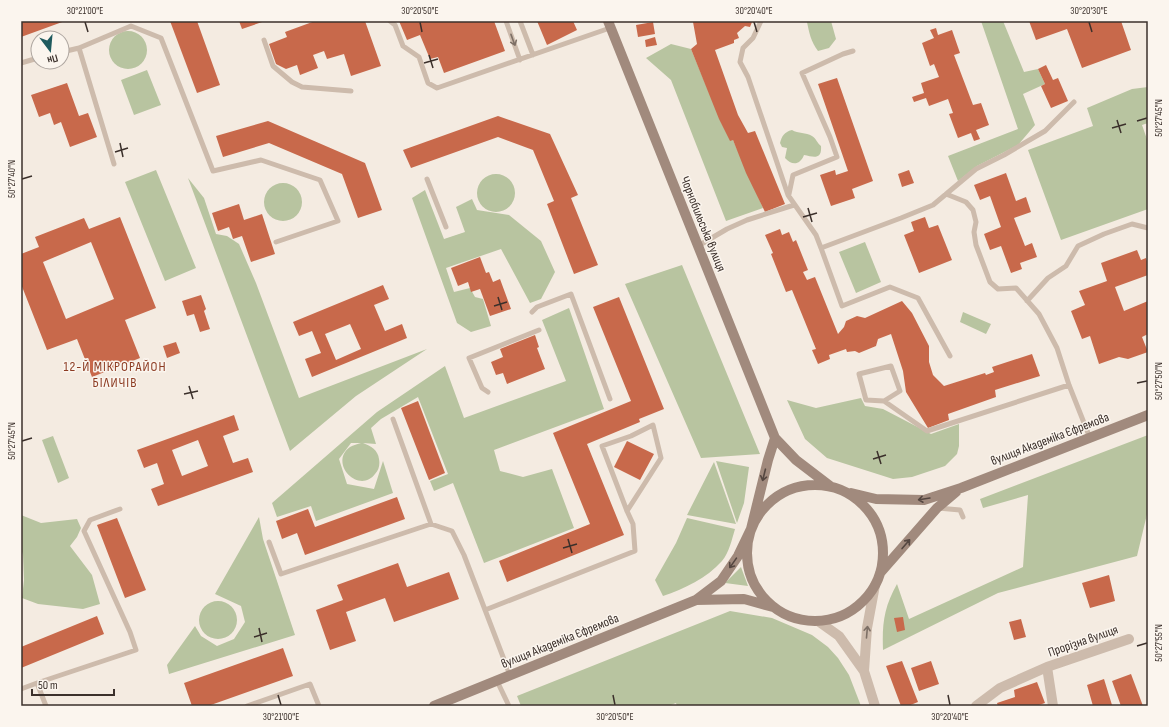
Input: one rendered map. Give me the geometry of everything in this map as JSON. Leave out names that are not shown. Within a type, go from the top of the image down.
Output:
[{"type":"main road","name":"Чорнобильська вулиця","points":[[609,25],[775,438],[796,460],[830,486]]},
{"type":"main road","name":"вулиця Академіка Єфремова","points":[[847,492],[876,499],[924,500],[961,488],[1148,415]]},
{"type":"main road","points":[[751,529],[760,512],[774,498],[791,489],[810,485],[830,486],[847,492],[856,498],[871,513],[880,532],[884,552],[880,573],[875,585],[861,604],[841,616],[818,621],[796,618],[784,614],[774,607],[759,592],[749,572],[747,550],[751,529],[768,460],[775,438]]},
{"type":"main road","name":"вулиця Академіка Єфремова","points":[[880,573],[937,508],[961,488]]},
{"type":"main road","name":"вулиця Академіка Єфремова","points":[[434,706],[696,600],[721,581],[738,556],[751,529]]},
{"type":"main road","name":"вулиця Академіка Єфремова","points":[[696,600],[744,599],[774,607]]},
{"type":"street","points":[[864,671],[867,628],[875,585]]},
{"type":"street","points":[[818,621],[839,636],[864,671],[875,706]]},
{"type":"street","name":"Прорізна вулиця","points":[[976,706],[1000,688],[1046,667],[1129,639]]},
{"type":"street","name":"Прорізна вулиця","points":[[1046,667],[1053,706]]},
{"type":"lane","points":[[390,21],[395,25],[403,46],[419,57],[428,83],[437,88],[520,60],[609,25]]},
{"type":"lane","points":[[506,21],[520,60]]},
{"type":"lane","points":[[520,21],[533,55]]},
{"type":"lane","points":[[761,21],[753,38],[743,48],[740,62],[748,77],[788,195],[816,235],[842,306],[890,287],[918,298],[950,356]]},
{"type":"lane","points":[[70,50],[80,48],[131,26],[162,38],[213,171],[261,160],[320,180],[338,221],[276,242]]},
{"type":"lane","points":[[264,40],[274,66],[292,82],[302,87],[351,91]]},
{"type":"lane","points":[[80,48],[114,164]]},
{"type":"lane","points":[[788,195],[793,175],[837,157],[802,73],[843,54],[853,51]]},
{"type":"lane","points":[[821,248],[933,205],[976,169],[1004,155],[1045,131],[1074,102]]},
{"type":"lane","points":[[427,179],[446,227]]},
{"type":"lane","points":[[946,194],[966,202],[973,210],[976,222],[974,232],[976,245],[990,282],[998,290],[1016,288],[1039,314],[1057,348],[1069,385],[1090,438]]},
{"type":"lane","points":[[698,246],[747,220],[794,205]]},
{"type":"lane","points":[[1027,300],[1048,278],[1066,266],[1078,246],[1104,234],[1132,224],[1148,228]]},
{"type":"lane","points":[[532,312],[537,308],[571,294],[610,399]]},
{"type":"lane","points":[[488,392],[482,388],[469,358],[539,330]]},
{"type":"lane","points":[[884,401],[900,391],[891,366],[859,374],[866,400],[884,401],[927,431],[1069,385]]},
{"type":"lane","points":[[393,418],[430,524]]},
{"type":"lane","points":[[485,610],[635,551],[633,524],[627,512],[602,446],[631,436],[653,425],[661,458],[627,512]]},
{"type":"lane","points":[[937,508],[960,510],[963,517]]},
{"type":"lane","points":[[21,689],[136,650],[130,632],[84,531],[90,520],[120,509]]},
{"type":"lane","points":[[269,542],[281,574],[430,524],[452,531],[464,555],[510,675]]},
{"type":"lane","points":[[497,681],[509,706]]},
{"type":"lane","points":[[37,683],[46,706]]},
{"type":"lane","points":[[247,706],[310,684],[319,706]]},
{"type":"green space","points":[[808,21],[831,21],[836,39],[829,48],[818,51],[811,37]]},
{"type":"green space","points":[[981,21],[1003,21],[1024,72],[1038,69],[1045,84],[1023,94],[1035,125],[1018,145],[977,166],[958,181],[948,156],[1018,129]]},
{"type":"green space","points":[[128,31],[141,37],[147,50],[141,63],[128,69],[115,63],[109,50],[115,37]]},
{"type":"green space","points":[[671,44],[691,49],[722,124],[733,140],[763,208],[726,221],[671,80],[646,58]]},
{"type":"green space","points":[[147,70],[161,105],[134,115],[121,80]]},
{"type":"green space","points":[[1148,87],[1148,123],[1142,125],[1148,142],[1148,209],[1061,240],[1028,150],[1093,126],[1087,108],[1132,89]]},
{"type":"green space","points":[[792,130],[815,138],[821,146],[819,156],[814,157],[804,155],[800,161],[796,163],[788,161],[785,158],[787,148],[782,147],[780,143],[784,135]]},
{"type":"green space","points":[[156,170],[196,268],[165,281],[125,182]]},
{"type":"green space","points":[[496,174],[509,180],[515,193],[509,206],[496,212],[483,206],[477,193],[483,180]]},
{"type":"green space","points":[[188,178],[204,198],[216,234],[227,236],[239,244],[256,283],[299,398],[427,349],[356,396],[290,451]]},
{"type":"green space","points":[[283,183],[296,189],[302,202],[296,215],[283,221],[270,215],[264,202],[270,189]]},
{"type":"green space","points":[[425,190],[444,239],[465,232],[456,207],[472,199],[477,210],[509,215],[541,241],[555,272],[541,299],[530,303],[501,249],[446,268],[454,292],[470,288],[475,297],[483,299],[491,326],[471,332],[457,323],[412,198]]},
{"type":"green space","points":[[865,242],[881,282],[856,293],[839,252]]},
{"type":"green space","points":[[682,265],[760,454],[701,458],[625,284]]},
{"type":"green space","points":[[569,308],[604,409],[494,450],[500,471],[523,477],[552,469],[574,528],[484,563],[453,483],[434,491],[430,481],[448,474],[418,397],[381,419],[371,428],[376,444],[363,443],[376,451],[379,463],[378,469],[368,480],[361,481],[354,479],[344,468],[342,461],[344,454],[350,447],[361,443],[351,443],[339,459],[347,484],[374,489],[383,461],[393,493],[316,521],[311,506],[277,517],[272,503],[377,412],[445,366],[464,418],[566,381],[542,320]]},
{"type":"green space","points":[[963,312],[991,324],[986,334],[960,322]]},
{"type":"green space","points":[[861,398],[865,406],[883,409],[931,434],[959,424],[959,446],[957,454],[945,466],[912,477],[893,479],[827,458],[805,439],[787,400],[816,408]]},
{"type":"green space","points":[[1148,435],[1148,510],[1137,556],[998,593],[883,650],[885,616],[889,600],[897,584],[909,619],[1023,567],[1028,495],[983,508],[980,499]]},
{"type":"green space","points":[[53,436],[69,478],[58,483],[42,440]]},
{"type":"green space","points":[[716,461],[749,467],[744,503],[737,523]]},
{"type":"green space","points":[[714,462],[736,524],[687,515]]},
{"type":"green space","points":[[21,515],[41,523],[77,519],[81,528],[77,537],[70,546],[92,575],[100,604],[83,609],[38,604],[22,598],[24,580],[23,555],[21,548]]},
{"type":"green space","points":[[259,517],[263,539],[295,635],[169,674],[167,665],[195,626],[201,636],[217,646],[234,639],[245,622],[241,606],[215,594]]},
{"type":"green space","points":[[687,518],[735,529],[724,558],[716,567],[702,578],[679,590],[663,596],[655,580],[676,543]]},
{"type":"green space","points":[[741,567],[748,586],[725,583]]},
{"type":"green space","points":[[218,601],[228,604],[234,610],[237,620],[234,630],[228,636],[218,639],[208,636],[202,630],[199,620],[202,610],[208,604]]},
{"type":"green space","points":[[730,611],[772,618],[812,635],[828,647],[838,658],[849,675],[861,706],[677,706],[676,703],[668,706],[521,706],[517,696]]},
{"type":"building","points":[[21,21],[65,21],[40,30],[30,30],[30,34],[21,37]]},
{"type":"building","points":[[170,21],[197,21],[220,85],[197,93]]},
{"type":"building","points":[[239,21],[265,21],[242,29]]},
{"type":"building","points":[[315,21],[365,21],[381,66],[351,76],[344,54],[327,59],[324,51],[313,55],[318,68],[300,75],[297,65],[286,69],[276,64],[269,44],[287,37],[285,32]]},
{"type":"building","points":[[399,21],[494,21],[505,51],[444,73],[438,57],[430,59],[420,35],[407,40]]},
{"type":"building","points":[[537,21],[573,21],[577,30],[547,45]]},
{"type":"building","points":[[755,21],[754,23],[752,22],[750,27],[745,26],[737,33],[739,38],[734,40],[734,43],[715,50],[738,115],[748,133],[755,131],[785,204],[765,212],[746,173],[733,140],[730,141],[719,119],[691,49],[697,44],[693,22]]},
{"type":"building","points":[[1029,21],[1121,21],[1131,50],[1082,68],[1067,29],[1036,40]]},
{"type":"building","points":[[653,22],[655,34],[638,37],[636,25]]},
{"type":"building","points":[[936,28],[938,35],[952,30],[960,53],[954,55],[973,105],[981,103],[989,125],[976,130],[980,139],[974,141],[971,133],[958,138],[949,114],[953,113],[948,99],[929,106],[926,98],[914,102],[912,97],[924,93],[921,83],[939,77],[934,64],[930,66],[922,43],[934,38],[930,30]]},
{"type":"building","points":[[655,37],[657,45],[646,47],[645,40]]},
{"type":"building","points":[[1046,65],[1053,80],[1058,78],[1068,101],[1051,108],[1041,86],[1045,84],[1038,69]]},
{"type":"building","points":[[837,78],[873,181],[852,189],[855,198],[831,206],[820,175],[835,170],[836,175],[848,171],[818,84]]},
{"type":"building","points":[[67,83],[79,116],[88,113],[97,137],[70,147],[61,122],[54,125],[50,113],[39,117],[31,95]]},
{"type":"building","points":[[498,116],[550,134],[578,195],[571,198],[598,265],[574,274],[547,204],[554,201],[533,150],[498,137],[411,168],[403,150]]},
{"type":"building","points":[[268,121],[365,163],[382,210],[358,218],[342,174],[269,143],[223,157],[216,136]]},
{"type":"building","points":[[909,170],[914,183],[902,187],[898,174]]},
{"type":"building","points":[[1006,173],[1016,201],[1026,197],[1031,212],[1014,218],[1025,246],[1032,243],[1037,257],[1020,263],[1022,269],[1011,273],[1001,246],[990,250],[984,234],[1001,227],[990,196],[980,200],[974,185]]},
{"type":"building","points":[[239,204],[244,220],[262,214],[275,254],[251,262],[242,236],[233,239],[229,227],[218,231],[212,213]]},
{"type":"building","points":[[120,217],[156,308],[125,320],[140,358],[92,377],[77,339],[47,350],[21,284],[21,254],[39,247],[35,237],[84,218],[89,229]],"holes":[[[91,242],[114,299],[66,319],[43,262]]]},
{"type":"building","points":[[925,217],[929,228],[938,225],[952,260],[919,273],[904,235],[914,231],[911,222]]},
{"type":"building","points":[[780,229],[782,235],[789,232],[793,242],[796,240],[808,270],[803,272],[807,280],[815,277],[838,334],[844,327],[846,321],[857,316],[865,318],[902,301],[912,313],[929,346],[929,362],[933,375],[944,386],[985,373],[986,375],[994,372],[992,367],[1032,354],[1040,376],[995,390],[996,397],[948,414],[949,420],[928,428],[906,392],[903,371],[891,334],[878,339],[876,346],[859,353],[855,351],[847,352],[846,349],[829,355],[830,359],[818,364],[812,350],[816,349],[792,290],[786,292],[771,254],[773,253],[765,235]]},
{"type":"building","points":[[1137,250],[1141,260],[1146,258],[1148,264],[1148,275],[1115,287],[1124,311],[1148,301],[1148,334],[1142,337],[1148,352],[1128,359],[1119,357],[1099,364],[1090,336],[1082,339],[1071,311],[1085,305],[1079,291],[1107,281],[1101,263]]},
{"type":"building","points":[[480,257],[486,273],[489,272],[493,282],[500,279],[511,309],[490,316],[480,289],[471,292],[468,282],[458,286],[451,268]]},
{"type":"building","points":[[383,285],[389,299],[374,305],[385,331],[402,324],[407,338],[312,377],[305,359],[321,353],[312,331],[299,336],[293,322]],"holes":[[[350,324],[361,349],[336,360],[325,334]]]},
{"type":"building","points":[[201,295],[206,309],[204,311],[210,329],[200,332],[194,314],[187,316],[182,301]]},
{"type":"building","points":[[619,297],[664,409],[639,419],[640,422],[587,444],[624,535],[507,582],[499,561],[590,524],[553,433],[631,401],[593,307]]},
{"type":"building","points":[[535,335],[539,347],[537,348],[545,369],[507,384],[503,373],[496,375],[491,362],[503,357],[500,349]]},
{"type":"building","points":[[176,342],[180,353],[167,358],[163,346]]},
{"type":"building","points":[[418,401],[445,473],[429,480],[401,408]]},
{"type":"building","points":[[234,415],[239,430],[223,436],[233,463],[248,458],[253,472],[158,506],[151,489],[164,484],[157,463],[144,468],[137,450]],"holes":[[[198,440],[208,466],[182,476],[172,450]]]},
{"type":"building","points":[[627,441],[654,454],[640,480],[614,467]]},
{"type":"building","points":[[397,497],[405,519],[305,555],[297,533],[282,539],[276,521],[308,509],[315,527]]},
{"type":"building","points":[[117,518],[146,590],[125,598],[97,525]]},
{"type":"building","points":[[398,563],[407,587],[449,572],[459,599],[394,622],[385,598],[346,612],[356,641],[330,650],[316,610],[343,600],[337,585]]},
{"type":"building","points":[[1109,575],[1115,601],[1090,608],[1082,583]]},
{"type":"building","points":[[97,616],[104,634],[21,668],[21,647]]},
{"type":"building","points":[[903,617],[905,630],[897,632],[894,618]]},
{"type":"building","points":[[1021,619],[1026,637],[1014,640],[1009,622]]},
{"type":"building","points":[[283,648],[293,676],[208,706],[192,706],[184,683]]},
{"type":"building","points":[[902,661],[918,702],[908,706],[901,706],[886,666]]},
{"type":"building","points":[[931,661],[939,684],[919,691],[911,668]]},
{"type":"building","points":[[1131,674],[1143,706],[1121,706],[1112,681]]},
{"type":"building","points":[[1104,679],[1112,705],[1093,706],[1087,685]]},
{"type":"building","points":[[1037,682],[1045,703],[1036,706],[998,706],[997,703],[1015,697],[1014,690]]},
{"type":"district","name":"12-Й МІКРОРАЙОН БІЛИЧІВ","points":[[115,374]]}]
